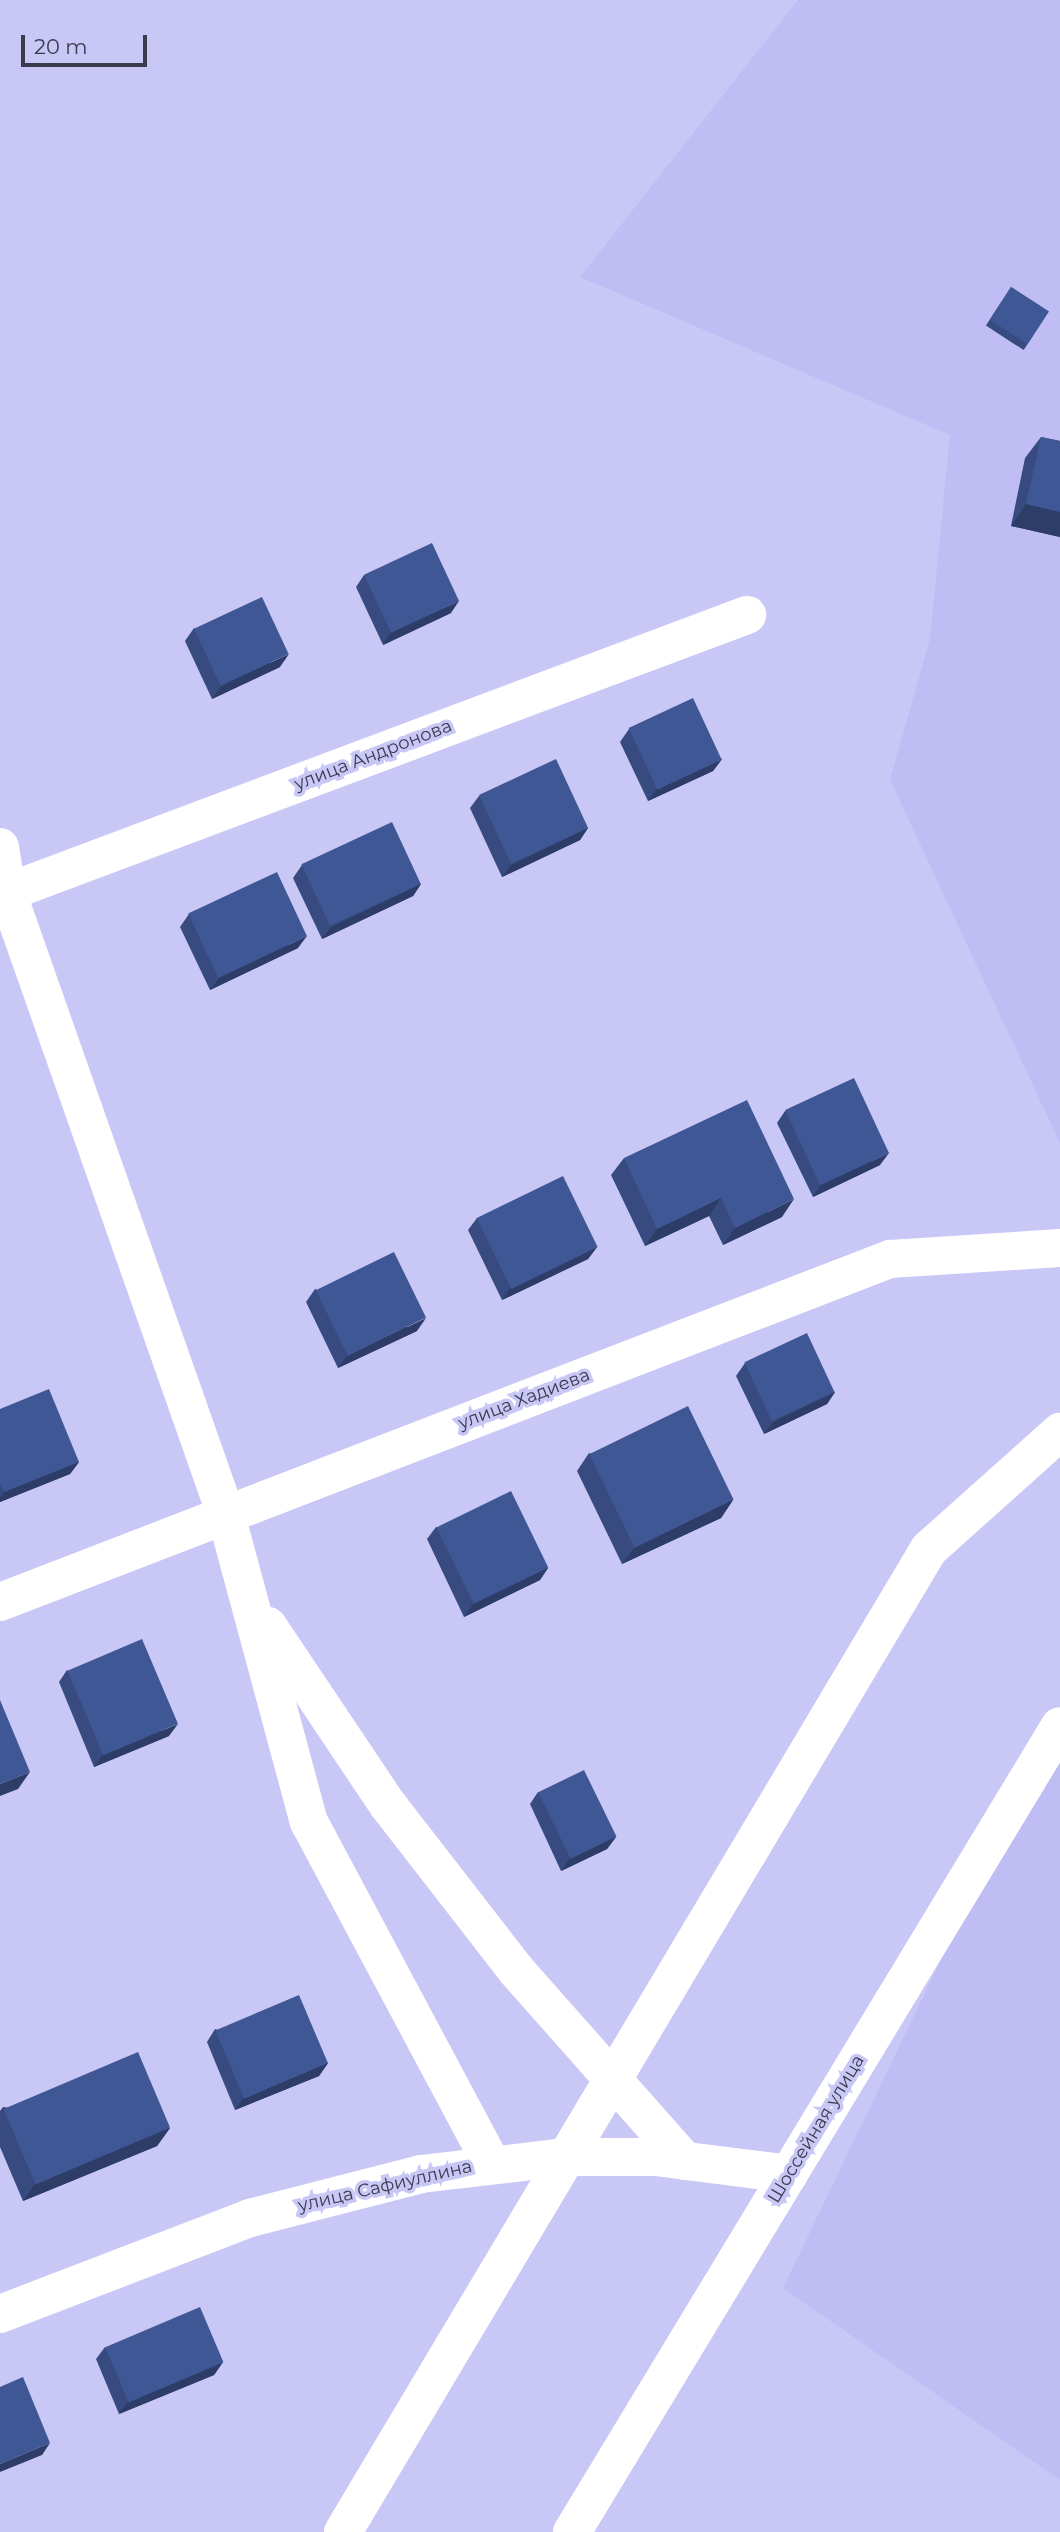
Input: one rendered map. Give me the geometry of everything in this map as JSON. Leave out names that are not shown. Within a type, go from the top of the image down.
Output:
[{"type":"street","name":"улица Андронова","points":[[4,894],[747,615]]},
{"type":"street","points":[[0,847],[4,894],[226,1515],[253,1604],[309,1822],[491,2162]]},
{"type":"street","name":"улица Хадиева","points":[[0,1602],[890,1259],[1060,1248]]},
{"type":"street","points":[[343,2532],[929,1549],[1060,1432]]},
{"type":"street","points":[[253,1604],[388,1805],[516,1970],[685,2161]]},
{"type":"street","name":"Шоссейная улица","points":[[572,2532],[1060,1726]]},
{"type":"street","name":"улица Сафиуллина","points":[[0,2314],[250,2218],[421,2174],[491,2162],[566,2157],[685,2161],[789,2174]]},
{"type":"shaded area","points":[[798,0],[1060,0],[1060,1143],[890,780],[930,639],[950,435],[580,277]]},
{"type":"shaded area","points":[[1060,1713],[1060,2480],[783,2288]]},
{"type":"building","points":[[1011,287],[1049,312],[1027,344],[990,320]]},
{"type":"building","points":[[1041,437],[1060,441],[1060,512],[1026,504]]},
{"type":"building","points":[[432,543],[459,601],[391,633],[364,575]]},
{"type":"building","points":[[262,597],[289,654],[221,686],[194,629]]},
{"type":"building","points":[[693,698],[722,760],[657,790],[629,728]]},
{"type":"building","points":[[556,759],[588,828],[511,864],[479,795]]},
{"type":"building","points":[[392,822],[421,884],[330,926],[301,864]]},
{"type":"building","points":[[277,872],[307,936],[218,978],[188,913]]},
{"type":"building","points":[[854,1078],[889,1153],[820,1185],[785,1110]]},
{"type":"building","points":[[747,1100],[794,1199],[735,1228],[721,1198],[657,1229],[624,1158]]},
{"type":"building","points":[[563,1176],[598,1247],[511,1289],[477,1218]]},
{"type":"building","points":[[394,1252],[426,1318],[348,1356],[316,1290]]},
{"type":"building","points":[[807,1333],[834,1392],[772,1421],[744,1362]]},
{"type":"building","points":[[49,1389],[79,1462],[4,1492],[0,1483],[0,1409]]},
{"type":"building","points":[[688,1406],[734,1499],[635,1548],[589,1454]]},
{"type":"building","points":[[511,1491],[548,1567],[474,1604],[436,1527]]},
{"type":"building","points":[[142,1639],[178,1724],[103,1755],[67,1671]]},
{"type":"building","points":[[0,1700],[30,1772],[0,1784]]},
{"type":"building","points":[[584,1770],[616,1837],[571,1859],[538,1792]]},
{"type":"building","points":[[299,1995],[328,2063],[244,2099],[215,2031]]},
{"type":"building","points":[[138,2052],[170,2127],[36,2185],[4,2109]]},
{"type":"building","points":[[200,2307],[223,2362],[129,2402],[105,2347]]},
{"type":"building","points":[[23,2377],[50,2443],[0,2464],[0,2387]]}]
